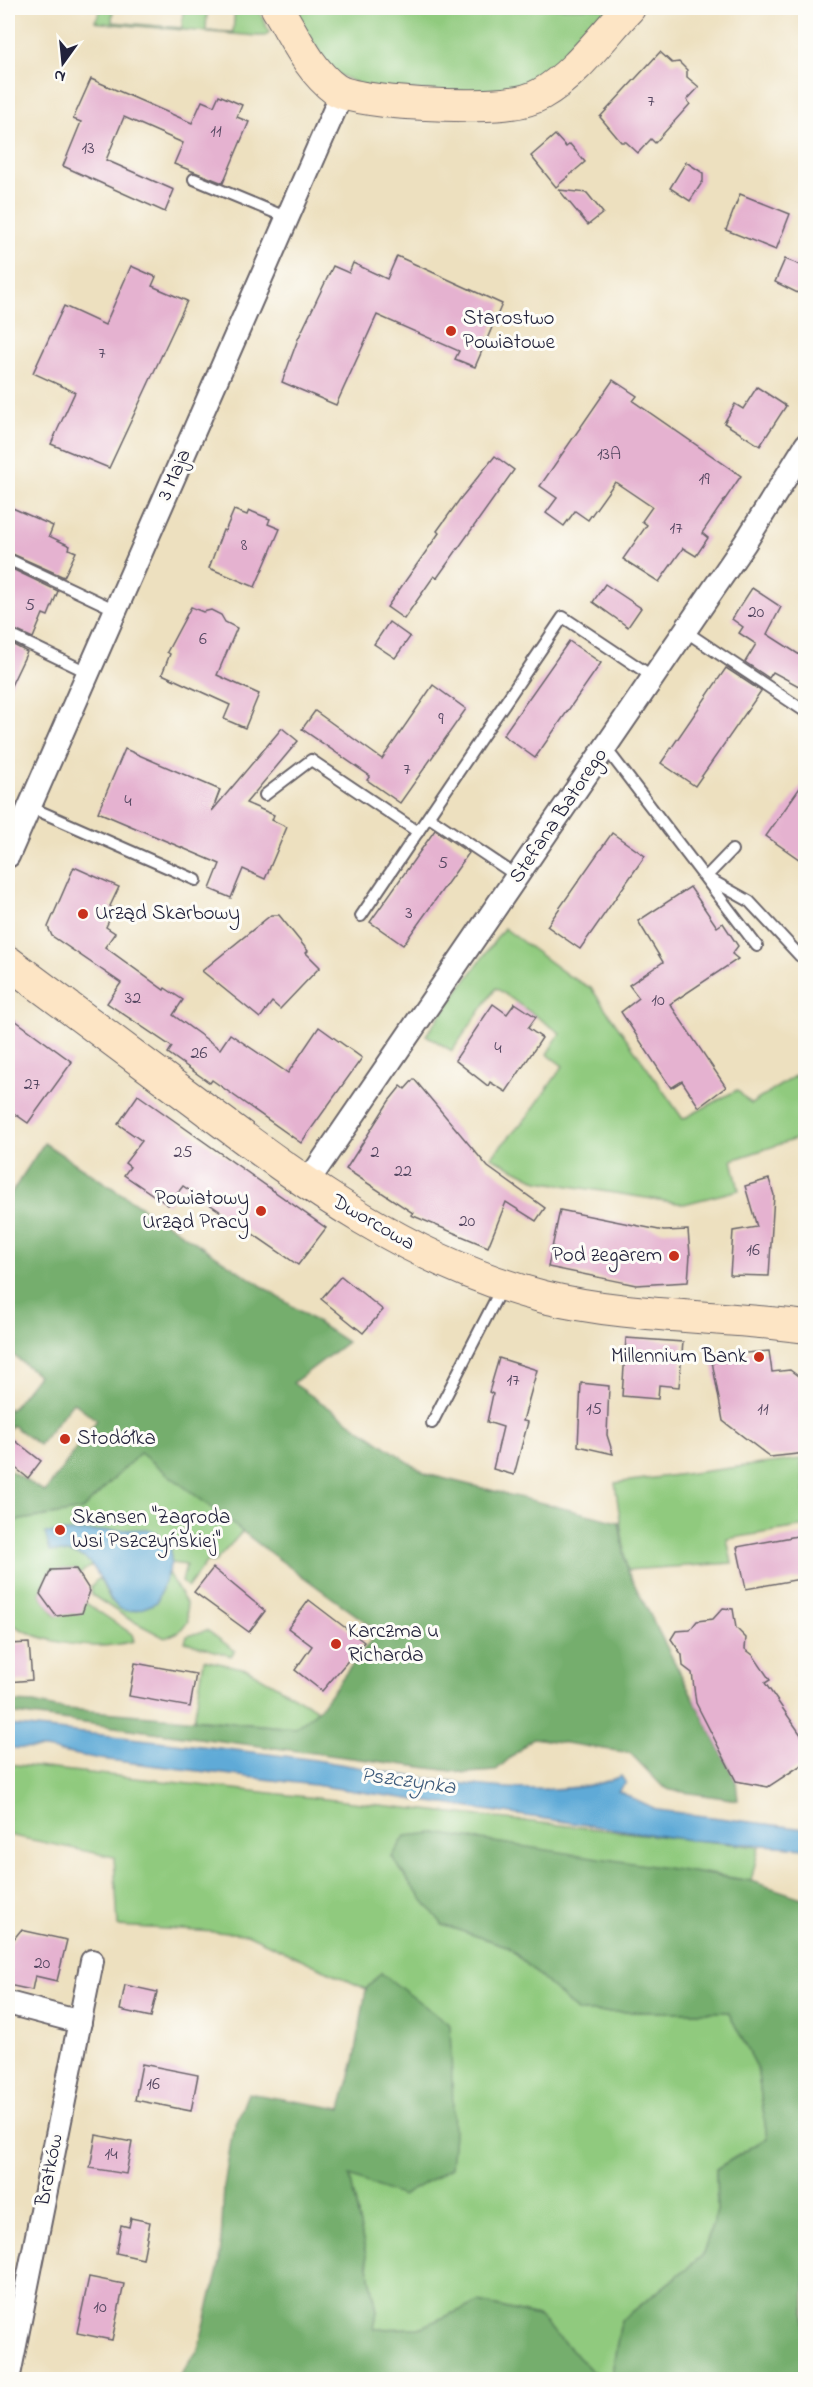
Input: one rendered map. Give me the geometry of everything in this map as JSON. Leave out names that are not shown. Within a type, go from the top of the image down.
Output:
[{"type":"street","points":[[278,8],[311,64],[327,82],[342,93],[359,98],[386,101],[498,105],[526,100],[561,80],[629,8]]},
{"type":"street","name":"3 Maja","points":[[8,856],[342,93]]},
{"type":"street","name":"Stefana Batorego","points":[[307,1183],[745,543],[806,445]]},
{"type":"street","name":"Dworcowa","points":[[8,962],[307,1183],[402,1242],[503,1285],[545,1297],[672,1315],[753,1320],[806,1327]]},
{"type":"street","name":"Bratków","points":[[8,2379],[92,1961]]},
{"type":"street","points":[[8,2004],[80,2022]]},
{"type":"lane","points":[[194,179],[288,219]]},
{"type":"lane","points":[[8,559],[116,610]]},
{"type":"lane","points":[[361,916],[563,617],[653,677]]},
{"type":"lane","points":[[685,631],[806,712]]},
{"type":"lane","points":[[8,634],[89,673]]},
{"type":"lane","points":[[605,747],[757,946]]},
{"type":"lane","points":[[266,795],[311,760],[418,832]]},
{"type":"lane","points":[[30,807],[196,880]]},
{"type":"lane","points":[[429,817],[517,876]]},
{"type":"lane","points":[[706,877],[732,850]]},
{"type":"lane","points":[[706,877],[749,902],[800,956]]},
{"type":"lane","points":[[432,1423],[503,1285]]},
{"type":"green space","points":[[102,8],[113,8],[112,22],[182,28],[183,10],[207,12],[206,31],[233,32],[235,8],[259,10],[269,32],[265,36],[257,36],[101,23],[95,21]]},
{"type":"green space","points":[[292,8],[614,8],[545,79],[511,93],[370,89],[339,75],[326,63]]},
{"type":"green space","points":[[504,928],[569,976],[591,988],[683,1119],[737,1090],[751,1104],[796,1075],[805,1086],[805,1136],[732,1160],[739,1190],[684,1204],[538,1181],[491,1157],[528,1116],[563,1066],[547,1054],[560,1033],[496,988],[452,1051],[426,1035]]},
{"type":"green space","points":[[44,1143],[347,1342],[293,1383],[426,1474],[619,1522],[627,1570],[736,1781],[738,1800],[670,1790],[662,1786],[630,1753],[533,1738],[495,1771],[467,1773],[8,1713],[8,1702],[34,1703],[56,1708],[295,1728],[318,1710],[378,1631],[273,1555],[140,1453],[82,1510],[8,1522],[8,1469],[45,1492],[97,1420],[73,1402],[39,1445],[12,1425],[8,1430],[8,1408],[11,1410],[38,1375],[8,1351],[8,1198]]},
{"type":"green space","points":[[140,1452],[243,1531],[214,1563],[207,1561],[188,1587],[182,1582],[186,1565],[171,1563],[171,1549],[50,1551],[79,1556],[92,1565],[79,1574],[76,1569],[51,1570],[40,1594],[56,1616],[86,1603],[132,1634],[134,1641],[102,1646],[69,1644],[37,1636],[8,1622],[8,1522],[82,1510]]},
{"type":"green space","points":[[800,1459],[805,1485],[805,1526],[727,1539],[732,1563],[627,1570],[615,1483]]},
{"type":"green space","points":[[168,1573],[186,1603],[188,1621],[179,1632],[165,1638],[127,1618],[92,1595],[91,1586],[99,1578],[111,1601],[157,1602]]},
{"type":"green space","points":[[207,1630],[235,1651],[231,1656],[185,1642],[187,1636]]},
{"type":"green space","points":[[204,1660],[247,1669],[318,1710],[295,1728],[194,1719]]},
{"type":"green space","points":[[8,1764],[759,1847],[751,1881],[705,1873],[443,1925],[507,1946],[578,2012],[728,2012],[757,2067],[767,2138],[716,2169],[717,2211],[702,2256],[621,2321],[611,2379],[592,2371],[538,2316],[479,2302],[419,2328],[374,2329],[377,2311],[350,2176],[381,1973],[366,1989],[247,1934],[118,1926],[114,1857],[8,1835]]},
{"type":"green space","points":[[435,1833],[751,1881],[805,1899],[805,2379],[611,2379],[621,2321],[702,2256],[717,2211],[716,2169],[767,2138],[757,2067],[728,2012],[578,2012],[507,1946],[443,1925],[392,1857],[405,1836]]},
{"type":"green space","points":[[381,1973],[450,2025],[454,2134],[451,2168],[402,2196],[350,2176],[377,2311],[374,2329],[419,2328],[479,2302],[538,2316],[592,2371],[609,2379],[177,2379],[198,2350],[220,2262],[224,2187],[232,2134],[248,2093],[341,2109],[355,2057],[366,1989]]},
{"type":"water","points":[[147,1529],[156,1533],[171,1549],[171,1563],[157,1602],[128,1611],[113,1603],[98,1574],[87,1560],[72,1554],[50,1551],[45,1533]]},
{"type":"water","name":"Pszczynka","points":[[8,1725],[301,1758],[464,1784],[509,1788],[551,1789],[589,1785],[621,1776],[626,1783],[618,1791],[658,1810],[805,1829],[805,1848],[690,1840],[314,1785],[100,1759],[45,1749],[8,1748]]},
{"type":"building","points":[[660,52],[672,63],[679,62],[687,70],[687,77],[699,87],[687,100],[690,104],[655,143],[651,139],[638,153],[626,142],[621,142],[600,117]]},
{"type":"building","points":[[91,79],[192,123],[202,101],[214,106],[219,95],[242,105],[237,117],[249,122],[223,183],[174,164],[183,143],[124,117],[106,160],[174,190],[165,212],[63,166],[81,122],[73,119]]},
{"type":"building","points":[[555,135],[566,147],[570,144],[585,162],[556,187],[531,156]]},
{"type":"building","points":[[686,162],[703,173],[703,181],[690,201],[670,188]]},
{"type":"building","points":[[559,190],[587,193],[603,213],[588,225]]},
{"type":"building","points":[[740,194],[790,214],[776,250],[726,230]]},
{"type":"building","name":"Starostwo Powiatowe","points":[[397,256],[502,304],[475,367],[455,359],[459,351],[377,315],[336,405],[282,382],[298,339],[333,266],[349,273],[353,263],[387,279]]},
{"type":"building","points":[[785,259],[806,267],[806,297],[775,282]]},
{"type":"building","points":[[131,266],[156,277],[152,286],[187,301],[109,468],[51,444],[75,392],[33,373],[64,306],[105,325]]},
{"type":"building","points":[[613,380],[637,396],[633,401],[741,476],[702,533],[708,538],[696,556],[683,548],[659,582],[623,559],[647,525],[642,521],[652,507],[615,482],[588,520],[575,511],[564,526],[546,513],[557,498],[540,486]]},
{"type":"building","points":[[757,387],[786,406],[760,446],[724,423],[735,404],[743,409]]},
{"type":"building","points":[[495,456],[514,470],[437,578],[434,576],[404,619],[387,607],[439,533],[437,531]]},
{"type":"building","points":[[8,506],[53,526],[49,536],[70,546],[69,549],[76,552],[64,577],[8,552]]},
{"type":"building","points":[[234,510],[247,515],[249,510],[270,519],[268,524],[280,529],[255,587],[209,568],[223,530],[225,531]]},
{"type":"building","points":[[8,567],[58,591],[48,616],[43,614],[33,638],[8,627]]},
{"type":"building","points":[[605,584],[641,608],[628,627],[593,602]]},
{"type":"building","points":[[752,588],[781,607],[767,634],[806,659],[806,690],[773,672],[769,678],[745,662],[756,644],[739,633],[743,627],[732,619]]},
{"type":"building","points":[[191,607],[203,612],[211,610],[221,615],[225,622],[237,628],[217,675],[259,694],[245,728],[224,719],[230,705],[162,674],[170,654],[167,652]]},
{"type":"building","points":[[389,622],[410,637],[395,658],[374,644]]},
{"type":"building","points":[[569,641],[601,663],[535,758],[503,735]]},
{"type":"building","points":[[8,642],[27,652],[8,692]]},
{"type":"building","points":[[726,668],[761,691],[695,786],[661,763]]},
{"type":"building","points":[[433,685],[466,709],[400,803],[367,780],[370,776],[302,729],[315,711],[382,759]]},
{"type":"building","points":[[282,728],[298,741],[246,803],[274,815],[272,820],[287,827],[265,879],[243,869],[231,898],[210,889],[220,864],[98,812],[125,749],[220,790],[212,811]]},
{"type":"building","points":[[806,779],[806,864],[766,836]]},
{"type":"building","points":[[435,830],[469,853],[403,945],[370,922]]},
{"type":"building","points":[[612,833],[645,856],[580,949],[547,926]]},
{"type":"building","points":[[74,867],[119,887],[110,906],[114,910],[106,927],[115,933],[105,947],[164,990],[165,988],[183,1000],[173,1015],[220,1049],[230,1034],[288,1073],[319,1027],[362,1058],[301,1143],[212,1080],[210,1083],[168,1053],[172,1047],[107,1003],[121,983],[52,936],[48,927]]},
{"type":"building","points":[[690,887],[717,927],[723,923],[738,946],[732,954],[738,959],[670,1004],[726,1087],[699,1107],[682,1081],[671,1088],[621,1012],[639,998],[629,985],[663,962],[638,921]]},
{"type":"building","points":[[271,915],[279,915],[308,951],[306,953],[320,967],[280,1009],[272,1002],[260,1018],[202,971]]},
{"type":"building","points":[[515,1003],[536,1017],[528,1028],[542,1038],[506,1092],[490,1082],[488,1086],[455,1060],[493,1004],[507,1014]]},
{"type":"building","points":[[8,1015],[72,1062],[28,1123],[8,1109]]},
{"type":"building","points":[[414,1079],[488,1167],[545,1208],[536,1221],[506,1202],[488,1247],[411,1215],[413,1213],[346,1169],[389,1101],[401,1086],[405,1089]]},
{"type":"building","points":[[138,1095],[326,1228],[298,1265],[183,1186],[168,1205],[124,1175],[130,1167],[125,1163],[142,1141],[118,1124]]},
{"type":"building","points":[[769,1179],[774,1195],[769,1276],[730,1275],[733,1231],[757,1227],[745,1186]]},
{"type":"building","points":[[560,1210],[664,1231],[688,1230],[690,1255],[688,1282],[636,1285],[548,1267]]},
{"type":"building","points":[[341,1276],[383,1310],[363,1333],[321,1299]]},
{"type":"building","points":[[626,1338],[683,1342],[679,1387],[659,1385],[658,1399],[622,1396]]},
{"type":"building","points":[[769,1351],[772,1372],[790,1370],[806,1382],[806,1453],[770,1457],[723,1421],[711,1356]]},
{"type":"building","points":[[499,1358],[537,1370],[523,1421],[528,1422],[514,1475],[493,1469],[503,1427],[487,1422],[493,1394],[489,1392]]},
{"type":"building","points":[[581,1383],[609,1386],[607,1435],[613,1454],[578,1446]]},
{"type":"building","points":[[8,1435],[41,1461],[28,1478],[8,1462]]},
{"type":"building","points":[[803,1535],[806,1578],[746,1589],[737,1547]]},
{"type":"building","points":[[213,1568],[265,1611],[249,1632],[194,1592]]},
{"type":"building","points":[[76,1569],[90,1591],[82,1613],[56,1616],[40,1594],[51,1570]]},
{"type":"building","name":"Karczma u Richarda","points":[[309,1600],[364,1642],[322,1691],[295,1670],[312,1646],[288,1628]]},
{"type":"building","points":[[723,1608],[733,1609],[736,1628],[746,1638],[745,1649],[753,1655],[770,1680],[765,1683],[806,1742],[806,1762],[768,1787],[736,1781],[696,1703],[692,1673],[683,1666],[682,1655],[671,1639],[676,1631],[690,1630],[697,1621],[713,1619]]},
{"type":"building","points":[[29,1643],[32,1680],[8,1682],[8,1644]]},
{"type":"building","points":[[135,1663],[196,1674],[190,1707],[129,1696]]},
{"type":"building","points":[[21,1930],[67,1940],[57,1981],[35,1976],[32,1990],[8,1985],[8,1946]]},
{"type":"building","points":[[125,1985],[157,1992],[151,2017],[120,2010]]},
{"type":"building","points":[[142,2064],[198,2075],[191,2111],[135,2100]]},
{"type":"building","points":[[96,2135],[132,2142],[126,2174],[90,2168]]},
{"type":"building","points":[[131,2218],[150,2222],[143,2259],[116,2253],[121,2225],[129,2227]]},
{"type":"building","points":[[89,2277],[124,2284],[112,2340],[77,2333]]},
{"type":"place","name":"Starostwo Powiatowe","points":[[451,331]]},
{"type":"place","name":"Urząd Skarbowy","points":[[83,914]]},
{"type":"place","name":"Powiatowy Urząd Pracy","points":[[261,1211]]},
{"type":"place","name":"Pod zegarem","points":[[674,1256]]},
{"type":"place","name":"Millennium Bank","points":[[759,1357]]},
{"type":"place","name":"Stodółka","points":[[65,1439]]},
{"type":"place","name":"Skansen \"Zagroda Wsi Pszczyńskiej\"","points":[[60,1530]]},
{"type":"place","name":"Karczma u Richarda","points":[[336,1644]]}]
